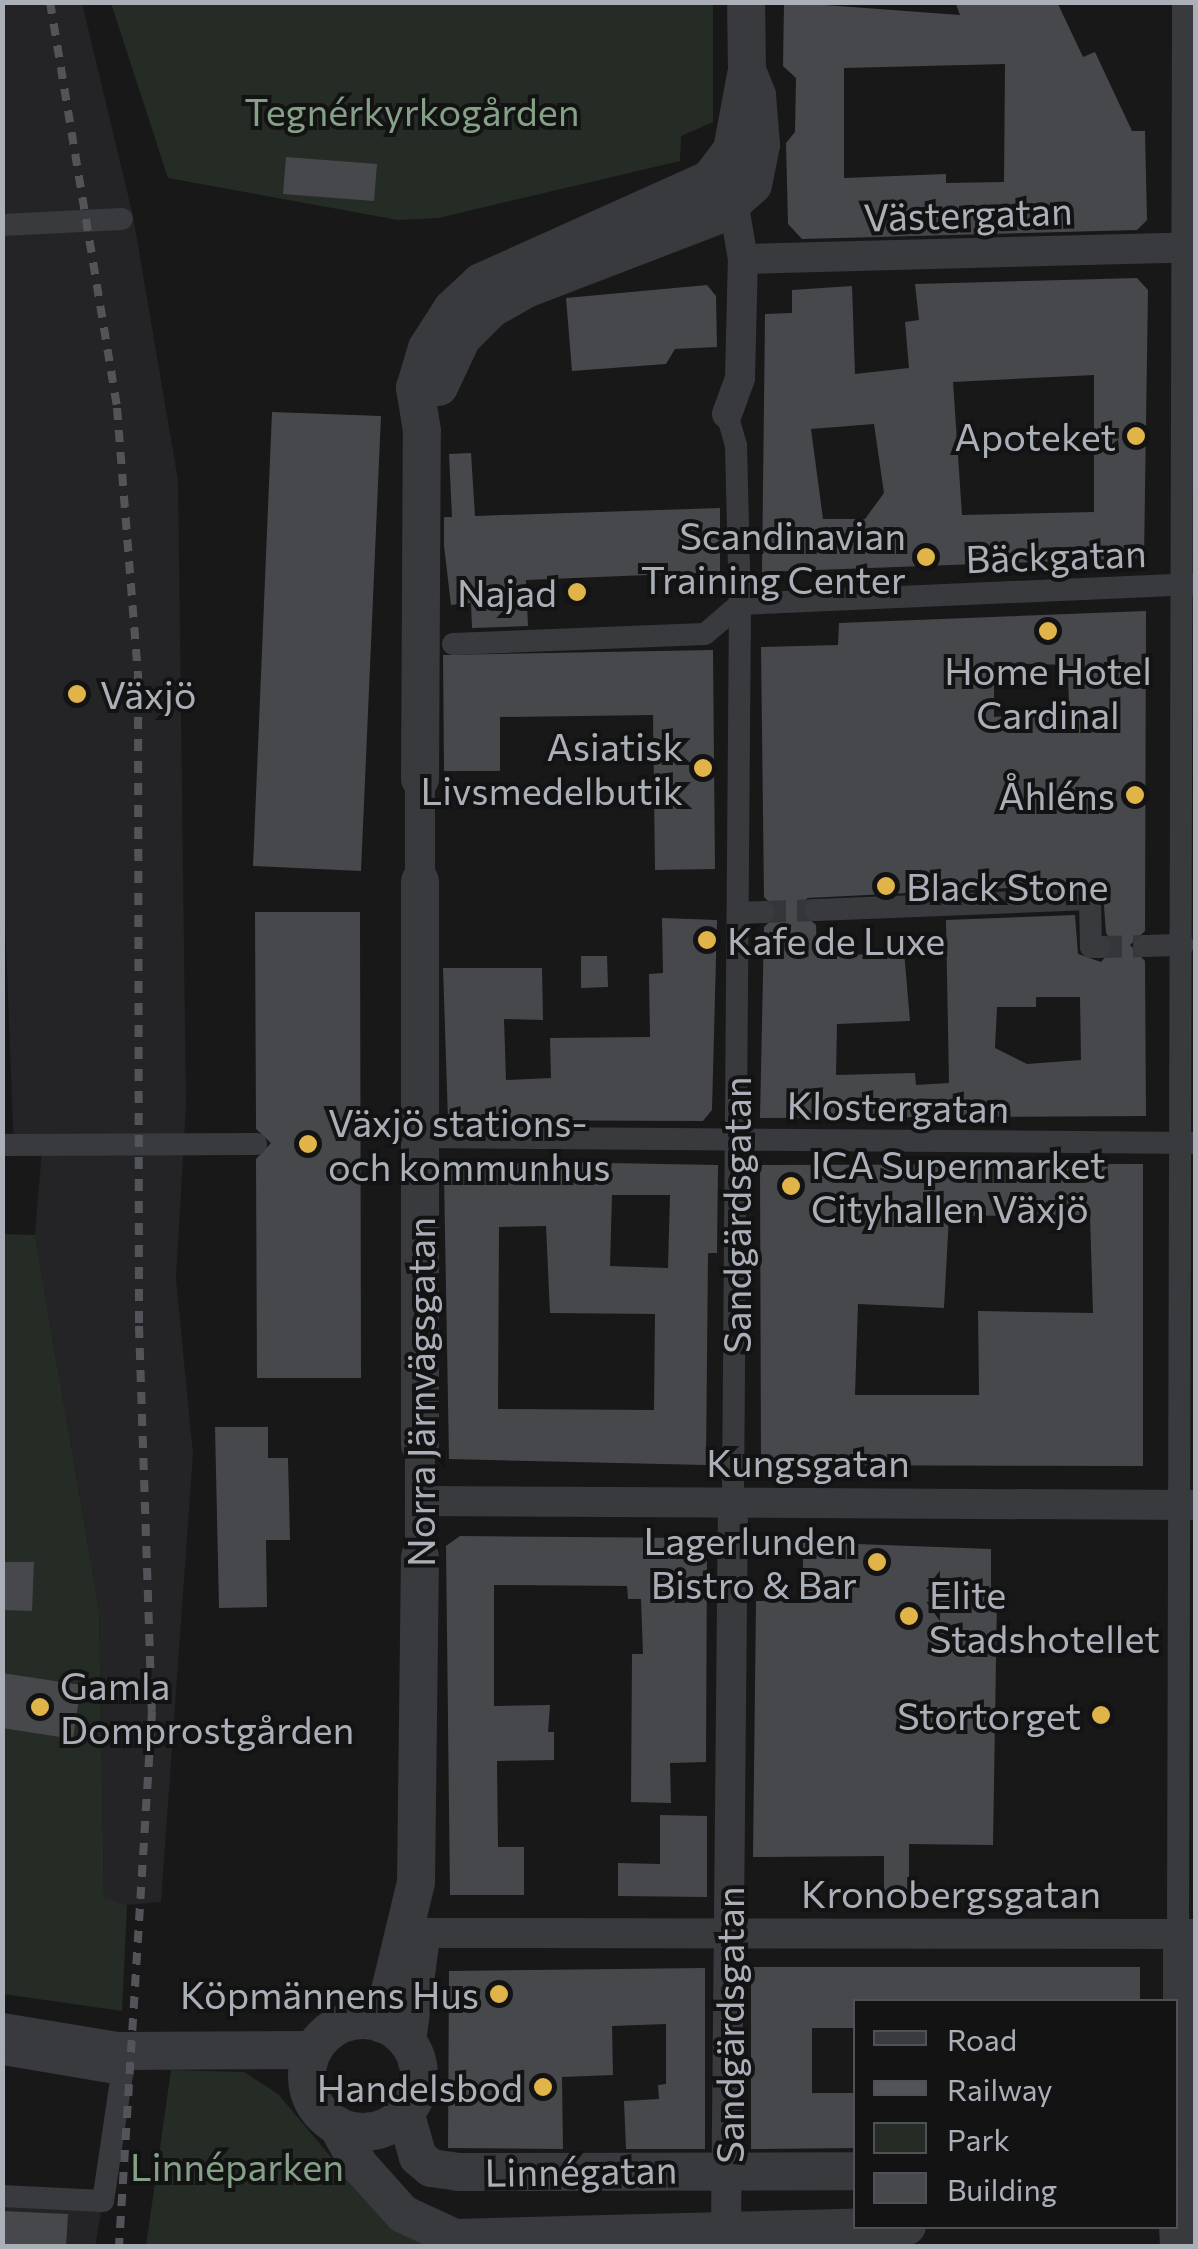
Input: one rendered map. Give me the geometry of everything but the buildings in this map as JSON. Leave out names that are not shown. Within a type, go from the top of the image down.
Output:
[{"type":"street","points":[[722,193],[747,70],[746,2]]},
{"type":"street","points":[[1178,2157],[1187,1934],[1189,1144],[1183,945],[1190,585],[1190,248],[1183,2]]},
{"type":"street","name":"Sandgärdsgatan","points":[[722,193],[743,260],[740,378],[726,414],[736,445],[740,604],[726,2229]]},
{"type":"street","name":"Norra Järnvägsgatan","points":[[395,2032],[423,1954],[408,1933],[416,1882],[420,1557],[422,431],[452,356],[490,309],[722,193]]},
{"type":"street","points":[[2,225],[122,218]]},
{"type":"street","name":"Västergatan","points":[[743,260],[1190,248]]},
{"type":"street","name":"Bäckgatan","points":[[740,604],[1190,585]]},
{"type":"street","points":[[452,644],[705,634],[740,604]]},
{"type":"street","points":[[816,910],[1090,899],[1091,947],[1100,947]]},
{"type":"street","points":[[738,914],[764,912]]},
{"type":"street","points":[[1145,946],[1183,945]]},
{"type":"street","name":"Klostergatan","points":[[420,1137],[1189,1144]]},
{"type":"street","points":[[2,1145],[256,1144]]},
{"type":"street","name":"Kungsgatan","points":[[420,1502],[1187,1505]]},
{"type":"street","name":"Kronobergsgatan","points":[[408,1933],[1187,1934]]},
{"type":"street","points":[[340,2024],[395,2032],[419,2072],[406,2112],[376,2130],[337,2125],[309,2088],[313,2050],[340,2024]]},
{"type":"street","points":[[2,2032],[132,2052],[313,2050]]},
{"type":"street","points":[[2,2054],[122,2074],[103,2201],[2,2196]]},
{"type":"street","name":"Linnégatan","points":[[406,2112],[411,2142],[431,2168],[853,2171]]},
{"type":"street","name":"Linnégatan","points":[[337,2125],[380,2192],[422,2228],[455,2238],[853,2227]]},
{"type":"street","points":[[1178,2191],[1182,2229]]},
{"type":"shaded area","points":[[2,3],[82,3],[133,216],[178,480],[186,1106],[176,1279],[193,1454],[161,1902],[127,1905],[104,1899],[99,1610],[35,1235],[42,1150],[14,1152],[2,839]]},
{"type":"shaded area","points":[[3,2196],[103,2201],[95,2246],[3,2246]]},
{"type":"green space","name":"Tegnérkyrkogården","points":[[111,3],[713,3],[713,122],[681,136],[680,161],[438,218],[398,220],[168,178]]},
{"type":"green space","points":[[2,1234],[35,1235],[99,1610],[104,1898],[127,1905],[122,2011],[3,1994]]},
{"type":"green space","name":"Linnéparken","points":[[171,2070],[244,2072],[278,2094],[373,2207],[440,2246],[146,2246]]},
{"type":"tunnel","points":[[764,912],[816,910]]},
{"type":"tunnel","points":[[1100,947],[1145,946]]},
{"type":"railway","points":[[50,2],[117,408],[138,673],[139,1326],[152,1711],[119,2246]]},
{"type":"place","name":"Apoteket","points":[[1136,436]]},
{"type":"place","name":"Scandinavian Training Center","points":[[926,557]]},
{"type":"place","name":"Najad","points":[[577,592]]},
{"type":"place","name":"Home Hotel Cardinal","points":[[1048,631]]},
{"type":"place","name":"Växjö","points":[[77,694]]},
{"type":"place","name":"Asiatisk Livsmedelbutik","points":[[703,768]]},
{"type":"place","name":"Åhléns","points":[[1135,795]]},
{"type":"place","name":"Black Stone","points":[[886,886]]},
{"type":"place","name":"Kafe de Luxe","points":[[707,940]]},
{"type":"place","name":"Växjö stations- och kommunhus","points":[[308,1144]]},
{"type":"place","name":"ICA Supermarket Cityhallen Växjö","points":[[791,1186]]},
{"type":"place","name":"Lagerlunden Bistro & Bar","points":[[877,1562]]},
{"type":"place","name":"Elite Stadshotellet","points":[[909,1616]]},
{"type":"place","name":"Gamla Domprostgården","points":[[40,1707]]},
{"type":"place","name":"Stortorget","points":[[1101,1715]]},
{"type":"place","name":"Köpmännens Hus","points":[[499,1994]]},
{"type":"place","name":"Handelsbod","points":[[543,2087]]}]
